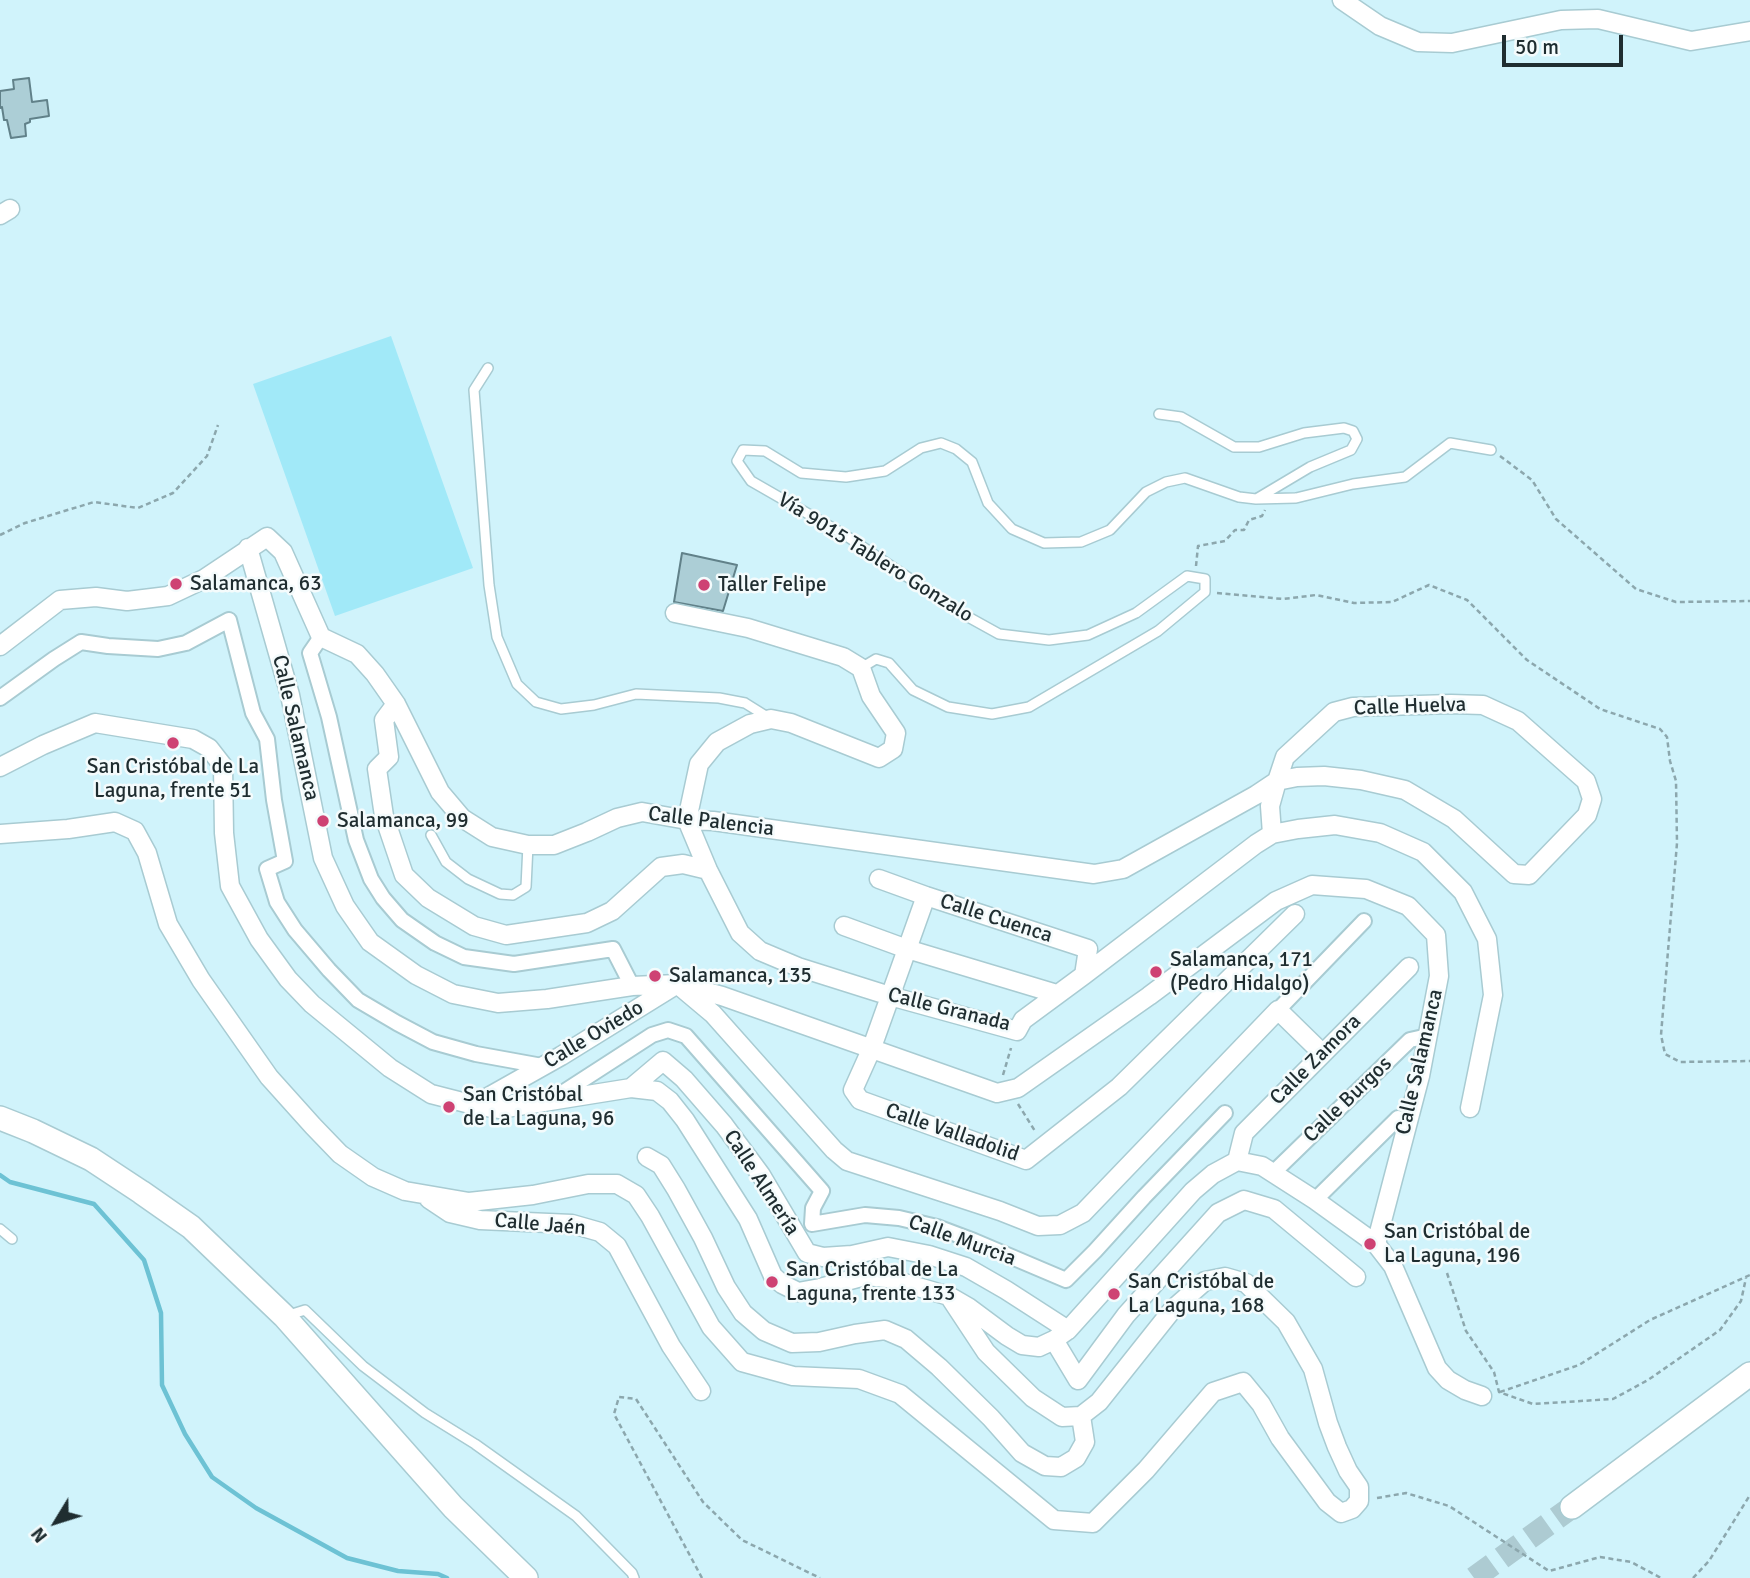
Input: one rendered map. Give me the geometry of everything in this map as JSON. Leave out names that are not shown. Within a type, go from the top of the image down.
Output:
[{"type":"street","points":[[1342,0],[1380,26],[1418,42],[1452,43],[1560,20],[1598,19],[1691,41],[1750,31]]},
{"type":"street","points":[[0,646],[60,600],[96,597],[127,601],[169,596],[204,579],[267,537],[283,552],[321,637],[310,653],[329,717],[356,840],[371,879],[383,898],[402,920],[435,943],[464,957],[514,964],[613,949],[632,986]]},
{"type":"street","name":"Calle Salamanca","points":[[248,548],[290,695],[323,858],[345,906],[370,942],[416,975],[453,994],[498,1003],[547,999],[632,986],[677,984],[722,996],[871,1050],[1003,1092],[1018,1088],[1149,996],[1276,901],[1312,885],[1366,889],[1408,906],[1436,935],[1439,976],[1420,1076],[1376,1244]]},
{"type":"street","points":[[675,612],[748,628],[843,657],[861,668],[871,696],[896,733],[893,749],[879,758],[791,723],[771,719],[750,723],[717,742],[699,764],[687,820]]},
{"type":"street","points":[[0,698],[81,642],[158,649],[186,643],[229,620],[253,713],[267,739],[285,860],[267,869],[277,902],[295,930],[358,1000],[397,1023],[433,1042],[476,1054],[542,1066]]},
{"type":"street","name":"Calle Palencia","points":[[321,637],[357,654],[375,674],[396,704],[440,792],[462,818],[492,837],[528,845],[554,845],[617,818],[642,812],[1094,874],[1123,869],[1277,781]]},
{"type":"street","points":[[396,704],[384,720],[389,757],[377,769],[384,816],[404,874],[428,898],[474,926],[506,935],[587,923],[612,911],[661,867],[683,864],[708,870]]},
{"type":"street","name":"Calle Huelva","points":[[1483,705],[1518,721],[1586,781],[1592,799],[1587,815],[1529,876],[1514,874],[1454,819],[1405,790],[1361,780],[1324,776],[1277,781],[1285,758],[1334,712],[1353,707],[1483,705]]},
{"type":"street","points":[[0,768],[43,745],[95,723],[192,739],[209,748],[223,766],[224,833],[230,886],[259,939],[288,979],[312,1004],[390,1068],[431,1094],[474,1105],[500,1109],[631,1088],[657,1091],[670,1101],[685,1120],[748,1219],[773,1276],[798,1292],[865,1276],[887,1278],[948,1296],[1022,1345],[1039,1347],[1061,1335],[1193,1191],[1213,1174],[1237,1161],[1262,1166],[1376,1244],[1393,1266],[1437,1368],[1448,1380],[1491,1394]]},
{"type":"street","points":[[1272,834],[1270,806],[1277,781]]},
{"type":"street","name":"Calle Granada","points":[[687,820],[708,870],[740,933],[760,951],[798,967],[890,996],[1017,1031],[1023,1020],[1272,834],[1335,825],[1380,833],[1423,852],[1463,892],[1487,939],[1493,995],[1470,1108]]},
{"type":"street","points":[[0,834],[115,822],[135,831],[147,853],[168,924],[201,980],[269,1077],[340,1154],[373,1177],[405,1191],[469,1202],[533,1195],[588,1184],[617,1184],[635,1195],[643,1206],[711,1327],[742,1362],[793,1376],[859,1379],[900,1394],[1054,1520],[1093,1523],[1146,1470],[1213,1392],[1243,1382],[1261,1404],[1280,1438],[1327,1502],[1341,1513],[1352,1509],[1359,1501],[1359,1487],[1337,1447],[1313,1369],[1286,1322],[1246,1283],[1225,1277],[1205,1282],[1173,1309],[1099,1402],[1081,1416],[1062,1417],[1033,1398],[986,1352],[948,1296]]},
{"type":"street","name":"Calle Cuenca","points":[[879,879],[926,897],[1088,949],[1084,975]]},
{"type":"street","name":"Calle Valladolid","points":[[926,897],[871,1050],[853,1090],[860,1101],[1026,1160],[1119,1087],[1295,914]]},
{"type":"street","points":[[677,984],[713,1014],[834,1150],[847,1161],[1038,1226],[1060,1225],[1083,1213],[1364,921]]},
{"type":"street","points":[[844,926],[907,949],[1057,994]]},
{"type":"street","name":"Calle Zamora","points":[[1237,1161],[1244,1133],[1409,967]]},
{"type":"street","name":"Calle Oviedo","points":[[474,1105],[677,984]]},
{"type":"street","points":[[1278,1010],[1322,1053]]},
{"type":"street","name":"Calle Murcia","points":[[551,1101],[652,1035],[667,1030],[686,1036],[822,1191],[813,1209],[812,1224],[865,1214],[912,1221],[974,1241],[1066,1280],[1225,1113]]},
{"type":"street","name":"Calle Burgos","points":[[1273,1173],[1410,1040],[1428,1036]]},
{"type":"street","name":"Calle Almería","points":[[631,1088],[663,1061],[684,1079],[724,1125],[761,1175],[807,1253],[823,1257],[852,1255],[888,1247],[929,1255],[966,1267],[1006,1290],[1061,1335]]},
{"type":"street","points":[[0,1118],[91,1159],[191,1227],[284,1317],[453,1507],[526,1578]]},
{"type":"street","points":[[1315,1200],[1398,1118],[1407,1120]]},
{"type":"street","points":[[647,1157],[661,1165],[676,1189],[726,1287],[743,1313],[764,1331],[792,1343],[819,1342],[886,1330],[906,1339],[991,1418],[1022,1453],[1045,1466],[1061,1467],[1076,1458],[1085,1442],[1081,1416]]},
{"type":"street","name":"Calle Jaén","points":[[422,1194],[450,1213],[480,1220],[572,1224],[600,1232],[617,1246],[671,1346],[701,1391]]},
{"type":"street","points":[[1061,1335],[1078,1380],[1126,1315],[1218,1213],[1244,1200],[1274,1209],[1356,1277]]},
{"type":"street","points":[[1572,1507],[1750,1374]]},
{"type":"lane","points":[[488,368],[474,390],[489,585],[497,637],[517,684],[536,702],[561,709],[594,705],[636,694],[719,698],[745,703],[771,719]]},
{"type":"lane","points":[[1159,414],[1181,417],[1234,447],[1259,447],[1304,433],[1344,428],[1353,431],[1357,439],[1351,450],[1310,467],[1256,499]]},
{"type":"lane","name":"Vía 9015 Tablero Gonzalo","points":[[1195,577],[1187,576],[1136,613],[1088,635],[1049,640],[999,634],[961,613],[845,535],[751,481],[737,461],[743,450],[765,452],[801,473],[846,477],[885,471],[920,447],[941,443],[956,449],[972,462],[988,503],[1012,529],[1044,542],[1081,542],[1110,530],[1146,492],[1166,482],[1185,478],[1256,499],[1296,498],[1353,484],[1405,477],[1450,443],[1491,450]]},
{"type":"lane","points":[[861,668],[876,659],[889,663],[913,690],[948,707],[992,714],[1029,707],[1158,631],[1205,592],[1205,579],[1195,577]]},
{"type":"lane","points":[[431,835],[446,862],[468,879],[500,894],[513,895],[526,887],[528,845]]},
{"type":"lane","points":[[0,1229],[12,1239]]},
{"type":"lane","points":[[284,1317],[305,1310],[363,1366],[425,1413],[475,1444],[576,1516],[634,1578]]},
{"type":"path","points":[[0,535],[25,523],[94,502],[138,508],[173,493],[207,456],[218,425]]},
{"type":"path","points":[[1491,450],[1532,480],[1556,519],[1636,589],[1676,601],[1750,601]]},
{"type":"path","points":[[1195,577],[1198,546],[1225,541],[1234,530],[1244,530],[1249,520],[1262,516],[1273,498]]},
{"type":"path","points":[[1017,1031],[1003,1092],[1044,1146]]},
{"type":"path","points":[[1447,1273],[1466,1331],[1494,1372],[1491,1394]]},
{"type":"path","points":[[1491,1394],[1578,1364],[1650,1320],[1750,1275]]},
{"type":"path","points":[[1491,1394],[1533,1404],[1613,1399],[1648,1380],[1720,1330],[1741,1301],[1746,1278]]},
{"type":"path","points":[[702,1578],[614,1414],[619,1396],[636,1399],[703,1502],[742,1540],[820,1578]]},
{"type":"path","points":[[1359,1501],[1406,1493],[1449,1506],[1549,1571],[1600,1557],[1631,1562],[1661,1578]]},
{"type":"path","points":[[1693,1578],[1709,1561],[1750,1495]]},
{"type":"shaded area","points":[[391,336],[473,568],[335,616],[253,384]]},
{"type":"building","points":[[29,78],[32,102],[47,100],[49,116],[30,119],[30,122],[25,124],[26,136],[11,138],[7,120],[4,120],[2,107],[0,108],[0,91],[14,89],[13,80]]},
{"type":"building","name":"Taller Felipe","points":[[682,553],[737,565],[723,611],[674,602]]},
{"type":"waterway","points":[[0,1175],[10,1182],[94,1204],[144,1260],[161,1313],[162,1385],[185,1434],[212,1477],[256,1508],[347,1558],[398,1571],[438,1574],[447,1578]]},
{"type":"tunnel","points":[[1474,1578],[1572,1507]]},
{"type":"place","name":"Salamanca, 63","points":[[176,584]]},
{"type":"place","name":"Taller Felipe","points":[[704,585]]},
{"type":"place","name":"San Cristóbal de La Laguna, frente 51","points":[[173,743]]},
{"type":"place","name":"Salamanca, 99","points":[[323,821]]},
{"type":"place","name":"Salamanca, 171 (Pedro Hidalgo)","points":[[1156,972]]},
{"type":"place","name":"Salamanca, 135","points":[[655,976]]},
{"type":"place","name":"San Cristóbal de La Laguna, 96","points":[[449,1107]]},
{"type":"place","name":"San Cristóbal de La Laguna, 196","points":[[1370,1244]]},
{"type":"place","name":"San Cristóbal de La Laguna, frente 133","points":[[772,1282]]},
{"type":"place","name":"San Cristóbal de La Laguna, 168","points":[[1114,1294]]}]
